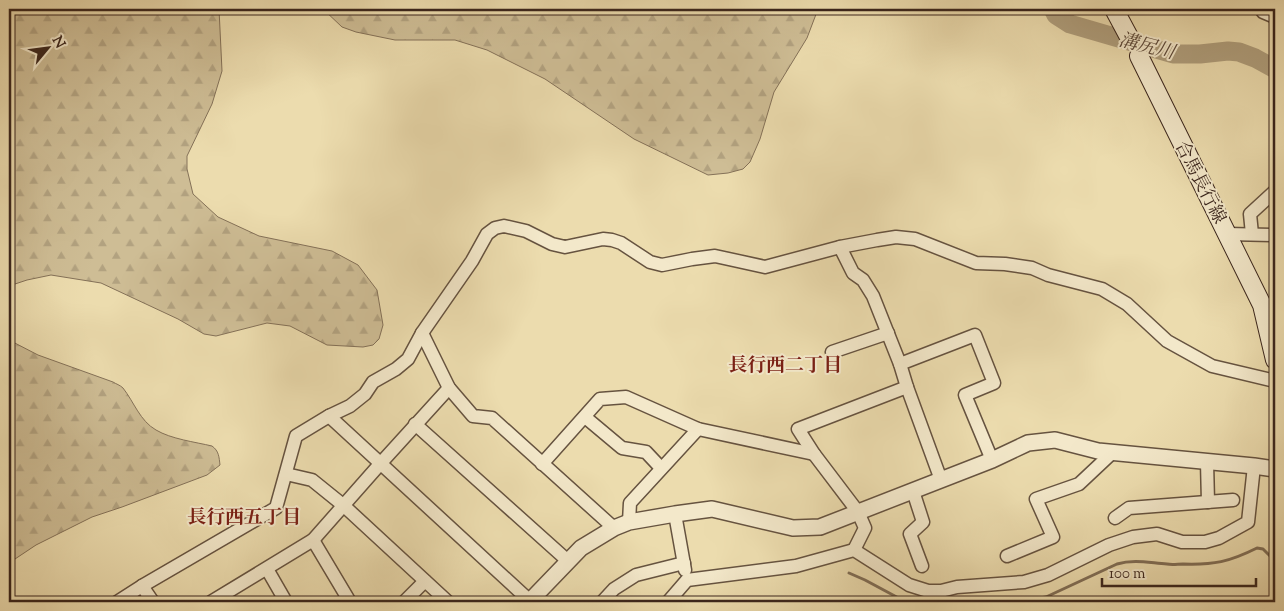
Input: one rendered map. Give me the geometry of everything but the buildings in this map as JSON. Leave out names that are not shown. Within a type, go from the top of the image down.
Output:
[{"type":"main road","name":"合馬長行線","points":[[1114,9],[1129,37]]},
{"type":"main road","name":"合馬長行線","points":[[1139,56],[1262,305],[1275,360]]},
{"type":"street","points":[[1261,9],[1263,12],[1275,17]]},
{"type":"street","name":"合馬長行線","points":[[1129,37],[1139,56]]},
{"type":"street","points":[[1252,234],[1250,214],[1275,191]]},
{"type":"street","points":[[116,602],[276,508],[296,436],[350,406],[365,394],[373,382],[396,369],[408,359],[422,333],[472,261],[487,234],[495,228],[504,226],[565,247],[603,239],[612,240],[621,243],[650,262],[662,265],[715,256],[764,267],[840,247],[896,237],[915,238],[976,263],[1005,264],[1032,268],[1048,275],[1102,289],[1127,304],[1167,341],[1212,366],[1275,381]]},
{"type":"street","points":[[1227,234],[1275,235]]},
{"type":"street","points":[[840,247],[853,273],[863,280],[873,296],[900,364],[941,480]]},
{"type":"street","points":[[422,333],[449,388],[473,416],[492,418],[614,528]]},
{"type":"street","points":[[832,352],[888,333]]},
{"type":"street","points":[[900,364],[975,335],[994,383],[965,395],[992,460]]},
{"type":"street","points":[[854,550],[865,528],[858,512],[814,454],[798,428],[907,387]]},
{"type":"street","points":[[217,601],[266,568],[313,540],[449,388]]},
{"type":"street","points":[[542,464],[600,399],[626,398],[698,429],[814,454]]},
{"type":"street","points":[[329,416],[529,602],[581,548],[614,528],[629,522],[712,509],[793,528],[820,527],[992,460],[1028,443],[1055,440],[1112,453],[1275,469]]},
{"type":"street","points":[[585,417],[622,448],[646,452],[661,468]]},
{"type":"street","points":[[416,424],[568,561]]},
{"type":"street","points":[[629,522],[630,503],[698,429]]},
{"type":"street","points":[[1007,556],[1053,537],[1036,499],[1079,484],[1112,453]]},
{"type":"street","points":[[1207,462],[1208,502]]},
{"type":"street","points":[[668,602],[687,580],[796,566],[854,550],[909,584],[928,591],[1024,582],[1048,575],[1109,545],[1134,537],[1157,534],[1182,542],[1205,542],[1219,538],[1248,522],[1254,466]]},
{"type":"street","points":[[286,474],[312,480],[343,505],[448,602]]},
{"type":"street","points":[[913,491],[923,522],[910,534],[922,566]]},
{"type":"street","points":[[1115,518],[1129,508],[1233,500]]},
{"type":"street","points":[[675,514],[687,580]]},
{"type":"street","points":[[313,540],[350,602]]},
{"type":"street","points":[[602,602],[614,589],[636,575],[684,563]]},
{"type":"street","points":[[266,568],[286,602]]},
{"type":"street","points":[[404,602],[425,581]]},
{"type":"street","points":[[142,586],[153,602]]},
{"type":"green space","points":[[9,9],[219,9],[222,71],[212,104],[187,156],[187,169],[193,194],[218,217],[259,236],[332,251],[358,265],[377,290],[383,325],[379,339],[373,345],[363,347],[327,345],[290,326],[267,323],[216,336],[204,334],[178,319],[101,283],[51,275],[9,286]]},
{"type":"green space","points":[[323,9],[818,9],[807,38],[774,92],[760,139],[750,162],[743,169],[708,175],[634,139],[545,79],[487,50],[455,40],[395,40],[356,32],[342,27]]},
{"type":"green space","points":[[9,340],[38,355],[119,385],[150,426],[169,436],[212,446],[217,452],[220,465],[207,475],[92,517],[36,545],[9,563]]},
{"type":"waterway","name":"溝尻川","points":[[1053,9],[1056,15],[1070,24],[1173,54],[1239,52],[1275,69]]},
{"type":"waterway","points":[[1015,602],[1046,597],[1117,564],[1123,563],[1213,563],[1238,557],[1257,548],[1263,549],[1275,561]]},
{"type":"waterway","points":[[849,573],[906,602]]},
{"type":"district","name":"長行西二丁目","points":[[785,364]]},
{"type":"district","name":"長行西五丁目","points":[[244,516]]}]
